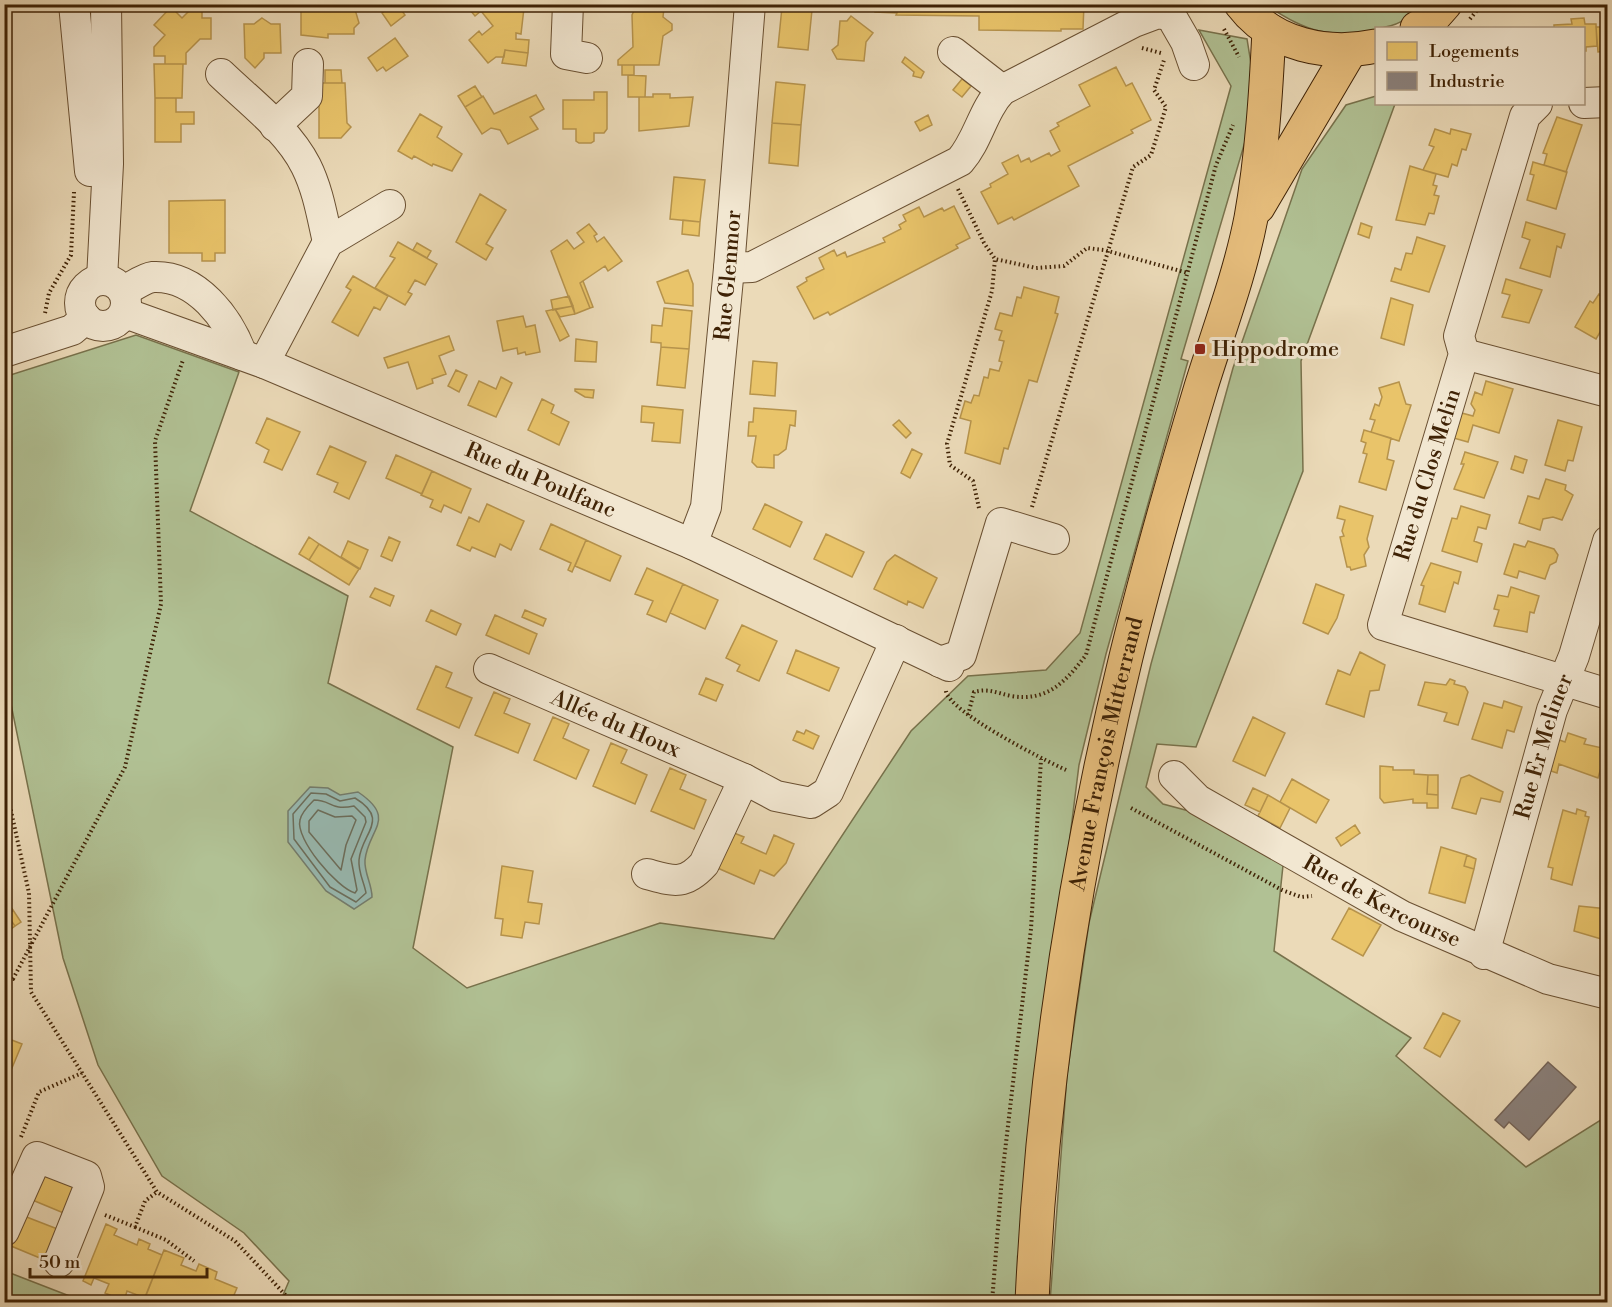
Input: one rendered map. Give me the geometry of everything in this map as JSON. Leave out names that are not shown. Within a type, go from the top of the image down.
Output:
[{"type":"main road","points":[[1419,27],[1430,21],[1445,4]]},
{"type":"main road","points":[[1232,15],[1294,43],[1322,50],[1363,49]]},
{"type":"main road","name":"Avenue François Mitterrand","points":[[1032,1302],[1037,1189],[1057,1016],[1090,821],[1126,657],[1172,484],[1251,219],[1266,92],[1269,30]]},
{"type":"main road","name":"Avenue François Mitterrand","points":[[1251,219],[1363,49]]},
{"type":"street","points":[[74,4],[91,183],[103,220],[117,294],[120,319],[107,326],[92,323],[86,318],[80,305],[83,290],[88,284],[117,294],[151,277],[174,280],[196,290],[225,319],[253,359],[328,242],[390,205]]},
{"type":"street","points":[[103,220],[108,164],[106,4]]},
{"type":"street","points":[[568,4],[566,54],[587,58]]},
{"type":"street","name":"Rue Glenmor","points":[[692,544],[706,507],[729,267],[750,4]]},
{"type":"street","points":[[729,267],[752,267],[960,161],[970,150],[990,103],[1002,90],[1134,22],[1158,13],[1171,16],[1186,42],[1194,65]]},
{"type":"street","points":[[953,52],[1002,90]]},
{"type":"street","points":[[275,126],[307,96],[308,64]]},
{"type":"street","points":[[221,74],[275,126],[306,165],[318,196],[328,242]]},
{"type":"street","points":[[1585,103],[1608,102]]},
{"type":"street","name":"Rue du Clos Melin","points":[[1536,105],[1525,116],[1459,336],[1464,354],[1383,625],[1608,694]]},
{"type":"street","name":"Rue du Poulfanc","points":[[117,294],[192,337],[253,359],[692,544],[945,664],[961,655],[1013,527]]},
{"type":"street","points":[[4,352],[72,330],[86,318]]},
{"type":"street","points":[[1464,354],[1608,392]]},
{"type":"street","points":[[1013,527],[1054,539]]},
{"type":"street","name":"Rue Er Meliner","points":[[1484,954],[1562,681],[1574,656],[1608,541]]},
{"type":"street","name":"Allée du Houx","points":[[489,669],[744,779],[776,796],[795,802],[811,803],[828,792],[896,640]]},
{"type":"street","name":"Rue de Kercourse","points":[[1174,776],[1198,800],[1402,916],[1484,954],[1548,979],[1608,994]]},
{"type":"street","points":[[647,874],[676,882],[694,875],[704,864],[744,779]]},
{"type":"street","points":[[4,1231],[37,1157],[86,1176],[89,1187],[59,1262]]},
{"type":"path","points":[[1232,15],[1243,65]]},
{"type":"path","points":[[947,167],[984,243],[995,259],[992,291],[947,444],[950,465],[973,481],[979,508],[996,513],[1013,527],[1107,251],[1133,167],[1151,155],[1166,107],[1154,90],[1166,54],[1134,45]]},
{"type":"path","points":[[1066,770],[1041,759],[968,715],[968,708],[974,692],[985,689],[1013,696],[1037,696],[1064,683],[1086,655],[1216,165],[1237,120]]},
{"type":"path","points":[[50,337],[45,310],[49,293],[71,255],[75,186]]},
{"type":"path","points":[[995,259],[1036,268],[1064,266],[1087,248],[1107,251],[1188,273]]},
{"type":"path","points":[[4,978],[13,979],[125,767],[161,604],[154,441],[192,337]]},
{"type":"path","points":[[992,1302],[1002,1177],[1031,929],[1041,759]]},
{"type":"path","points":[[4,779],[29,893],[31,992],[157,1192],[236,1240],[292,1302]]},
{"type":"path","points":[[1131,808],[1282,890],[1301,897],[1322,895],[1340,882]]},
{"type":"path","points":[[18,1144],[39,1092],[82,1073]]},
{"type":"path","points":[[135,1227],[146,1201],[157,1192]]},
{"type":"path","points":[[82,1206],[166,1240],[194,1260]]},
{"type":"green space","points":[[1266,5],[1426,5],[1403,21],[1390,26],[1375,27],[1375,31],[1330,33],[1295,22]]},
{"type":"green space","points":[[1199,30],[1247,39],[1257,101],[1181,359],[1188,361],[1106,654],[1079,765],[1022,1220],[1016,1302],[280,1302],[289,1281],[244,1233],[162,1176],[98,1065],[63,958],[5,675],[4,377],[136,335],[239,372],[190,511],[348,596],[328,683],[453,747],[413,948],[467,988],[660,923],[774,939],[911,731],[968,676],[1046,670],[1080,633],[1231,86]]},
{"type":"green space","points":[[1375,96],[1375,105],[1395,105],[1301,361],[1303,471],[1196,747],[1157,744],[1146,787],[1163,804],[1286,837],[1274,951],[1411,1038],[1396,1056],[1526,1167],[1607,1116],[1607,1302],[1050,1302],[1067,1075],[1089,923],[1151,664],[1233,368],[1302,169],[1346,105]]},
{"type":"green space","points":[[5,1271],[85,1302],[5,1302]]},
{"type":"water","points":[[310,787],[328,788],[340,795],[358,792],[370,801],[379,817],[365,860],[372,897],[354,909],[326,891],[288,842],[288,811]]},
{"type":"building: Logements","points":[[397,4],[405,15],[391,26],[382,13]]},
{"type":"building: Logements","points":[[465,4],[504,4],[524,8],[521,34],[516,33],[516,39],[529,40],[528,53],[505,50],[504,57],[496,57],[488,63],[469,40],[479,31],[482,35],[493,26],[481,11],[475,16]]},
{"type":"building: Logements","points":[[637,4],[660,4],[664,8],[663,17],[672,24],[672,30],[663,36],[659,65],[618,65],[618,60],[633,47],[632,15]]},
{"type":"building: Logements","points":[[875,4],[1084,4],[1083,29],[979,30],[979,16],[896,15],[897,13],[875,12]]},
{"type":"building: Logements","points":[[301,6],[354,6],[359,23],[354,28],[354,34],[328,34],[328,38],[301,35]]},
{"type":"building: Logements","points":[[171,7],[182,18],[193,7],[202,7],[202,18],[211,18],[211,39],[200,39],[186,53],[186,64],[165,64],[165,56],[154,56],[154,47],[165,35],[154,25]]},
{"type":"building: Logements","points":[[782,7],[812,10],[808,50],[778,47]]},
{"type":"building: Logements","points":[[851,16],[873,33],[866,42],[864,61],[837,59],[832,50],[838,45],[840,21],[847,21]]},
{"type":"building: Logements","points":[[262,18],[271,24],[280,24],[281,53],[264,53],[264,58],[255,68],[245,58],[244,24],[254,24]]},
{"type":"building: Logements","points":[[1584,18],[1585,24],[1596,24],[1597,46],[1586,47],[1585,51],[1585,27],[1554,27],[1554,25],[1572,24],[1571,19]]},
{"type":"building: Logements","points":[[1596,27],[1608,27],[1608,51],[1598,52]]},
{"type":"building: Logements","points":[[395,38],[408,56],[386,71],[383,67],[377,71],[368,58]]},
{"type":"building: Logements","points":[[505,50],[528,53],[526,66],[502,63]]},
{"type":"building: Logements","points":[[905,57],[924,72],[921,78],[913,76],[914,72],[902,62]]},
{"type":"building: Logements","points":[[154,64],[183,64],[182,98],[155,98]]},
{"type":"building: Logements","points":[[622,65],[634,65],[634,75],[622,75]]},
{"type":"building: Logements","points":[[1116,67],[1126,86],[1132,83],[1151,120],[1131,130],[1133,133],[1068,166],[1079,186],[1014,220],[1012,217],[998,224],[981,192],[1008,174],[1002,163],[1018,155],[1021,162],[1029,158],[1031,162],[1049,153],[1051,156],[1060,151],[1050,131],[1059,126],[1057,123],[1090,106],[1079,85]]},
{"type":"building: Logements","points":[[325,70],[341,70],[342,83],[325,83]]},
{"type":"building: Logements","points":[[628,75],[646,76],[645,97],[628,97]]},
{"type":"building: Logements","points":[[962,79],[971,86],[962,97],[953,90]]},
{"type":"building: Logements","points":[[776,82],[805,85],[801,125],[772,123]]},
{"type":"building: Logements","points":[[319,83],[345,83],[347,123],[351,127],[341,138],[319,138]]},
{"type":"building: Logements","points":[[475,86],[482,97],[465,107],[458,96]]},
{"type":"building: Logements","points":[[594,92],[607,92],[607,129],[604,133],[594,133],[594,141],[591,143],[579,143],[576,141],[576,129],[563,129],[563,100],[594,100]]},
{"type":"building: Logements","points":[[653,94],[670,94],[670,98],[693,97],[689,126],[639,131],[639,97],[653,97]]},
{"type":"building: Logements","points":[[536,95],[544,109],[530,117],[538,129],[508,144],[500,130],[491,128],[482,134],[465,107],[483,96],[494,114]]},
{"type":"building: Logements","points":[[155,98],[176,98],[176,112],[194,112],[194,124],[181,124],[181,142],[155,142]]},
{"type":"building: Logements","points":[[420,114],[442,127],[437,137],[462,154],[452,171],[433,164],[432,166],[414,156],[412,159],[398,151]]},
{"type":"building: Logements","points":[[928,115],[932,125],[920,131],[915,122]]},
{"type":"building: Logements","points":[[1557,117],[1582,125],[1566,172],[1544,165],[1547,154],[1543,153]]},
{"type":"building: Logements","points":[[772,123],[801,125],[798,166],[769,163]]},
{"type":"building: Logements","points":[[1435,129],[1450,134],[1451,129],[1471,134],[1466,150],[1462,149],[1457,166],[1452,164],[1448,177],[1423,170],[1434,147],[1429,145]]},
{"type":"building: Logements","points":[[1533,162],[1567,172],[1556,209],[1527,200],[1534,175],[1530,174]]},
{"type":"building: Logements","points":[[1410,166],[1436,174],[1433,185],[1437,186],[1434,195],[1439,196],[1434,214],[1429,213],[1425,225],[1396,220]]},
{"type":"building: Logements","points":[[674,177],[705,180],[700,222],[670,219]]},
{"type":"building: Logements","points":[[480,194],[506,210],[486,244],[493,248],[486,260],[456,242]]},
{"type":"building: Logements","points":[[225,200],[225,253],[215,253],[215,261],[202,261],[202,253],[169,253],[169,201]]},
{"type":"building: Logements","points":[[954,206],[970,238],[956,245],[958,248],[830,315],[828,312],[814,319],[797,287],[807,281],[806,278],[824,269],[819,258],[834,250],[837,256],[845,252],[847,257],[885,242],[883,238],[901,229],[899,225],[906,221],[903,215],[919,207],[924,217],[942,208],[944,211]]},
{"type":"building: Logements","points":[[683,220],[700,222],[699,236],[682,234]]},
{"type":"building: Logements","points":[[1526,222],[1565,234],[1561,248],[1557,246],[1550,277],[1520,268],[1530,240],[1522,237]]},
{"type":"building: Logements","points":[[1361,223],[1372,227],[1369,238],[1358,234]]},
{"type":"building: Logements","points":[[589,224],[597,234],[594,236],[597,242],[604,237],[622,261],[608,271],[605,266],[580,283],[590,308],[575,314],[551,251],[567,240],[574,249],[584,242],[577,233]]},
{"type":"building: Logements","points":[[1417,237],[1445,246],[1429,292],[1391,281],[1395,268],[1401,270],[1406,253],[1412,254]]},
{"type":"building: Logements","points":[[398,242],[437,264],[425,285],[415,280],[408,292],[412,294],[405,305],[375,288],[395,258],[390,256]]},
{"type":"building: Logements","points":[[417,243],[431,251],[427,258],[413,250]]},
{"type":"building: Logements","points":[[688,270],[693,284],[693,306],[665,303],[657,282]]},
{"type":"building: Logements","points":[[353,276],[388,296],[380,310],[374,307],[358,336],[332,322],[351,290],[346,287]]},
{"type":"building: Logements","points":[[1506,279],[1542,290],[1529,323],[1502,317],[1510,295],[1502,293]]},
{"type":"building: Logements","points":[[583,281],[593,307],[590,308],[580,283]]},
{"type":"building: Logements","points":[[1024,287],[1059,297],[1055,313],[1058,314],[1037,382],[1029,380],[1008,449],[1004,448],[1000,464],[965,453],[971,421],[960,418],[965,401],[971,403],[974,395],[979,396],[984,377],[988,378],[990,369],[999,371],[1004,341],[999,340],[1002,331],[995,329],[997,322],[1000,313],[1012,316],[1017,297],[1021,298]]},
{"type":"building: Logements","points":[[1599,294],[1608,299],[1608,325],[1605,324],[1596,339],[1575,327],[1590,301],[1593,303]]},
{"type":"building: Logements","points":[[569,296],[573,306],[553,310],[551,300]]},
{"type":"building: Logements","points":[[1391,298],[1413,305],[1404,345],[1381,338]]},
{"type":"building: Logements","points":[[573,306],[575,314],[560,317],[555,309]]},
{"type":"building: Logements","points":[[664,308],[692,311],[689,349],[661,347],[661,343],[651,342],[652,325],[662,326]]},
{"type":"building: Logements","points":[[555,309],[569,336],[560,341],[546,311]]},
{"type":"building: Logements","points":[[523,316],[526,327],[535,325],[540,352],[518,354],[517,348],[503,351],[497,321]]},
{"type":"building: Logements","points":[[449,336],[454,350],[439,356],[446,374],[432,379],[433,383],[417,389],[408,362],[388,368],[384,358]]},
{"type":"building: Logements","points":[[576,339],[597,342],[596,362],[575,361]]},
{"type":"building: Logements","points":[[661,347],[689,349],[685,388],[657,385]]},
{"type":"building: Logements","points":[[753,361],[777,363],[775,396],[750,394]]},
{"type":"building: Logements","points":[[456,370],[467,375],[459,392],[448,386]]},
{"type":"building: Logements","points":[[501,377],[512,383],[496,417],[468,405],[479,381],[496,389]]},
{"type":"building: Logements","points":[[1486,381],[1513,389],[1499,433],[1473,425],[1468,442],[1450,437],[1458,412],[1473,416],[1475,410],[1471,404],[1475,392],[1482,395]]},
{"type":"building: Logements","points":[[1399,382],[1406,404],[1411,405],[1399,441],[1371,432],[1375,420],[1370,419],[1375,404],[1379,406],[1382,397],[1379,388]]},
{"type":"building: Logements","points":[[575,389],[594,390],[593,398],[585,397]]},
{"type":"building: Logements","points":[[542,399],[554,405],[551,413],[569,422],[559,445],[528,430]]},
{"type":"building: Logements","points":[[642,406],[683,410],[680,443],[652,441],[654,423],[641,422]]},
{"type":"building: Logements","points":[[754,408],[796,411],[795,426],[790,425],[786,449],[774,455],[774,468],[757,467],[752,462],[756,436],[748,436],[749,422],[753,422]]},
{"type":"building: Logements","points":[[267,418],[300,432],[282,470],[264,462],[269,450],[256,443]]},
{"type":"building: Logements","points":[[899,420],[911,433],[906,438],[893,425]]},
{"type":"building: Logements","points":[[1558,420],[1582,427],[1573,461],[1568,460],[1565,471],[1545,465]]},
{"type":"building: Logements","points":[[1364,430],[1391,438],[1387,459],[1394,461],[1386,490],[1359,482],[1367,454],[1363,453],[1366,443],[1361,441]]},
{"type":"building: Logements","points":[[330,446],[366,462],[349,499],[334,492],[338,483],[317,474]]},
{"type":"building: Logements","points":[[912,449],[922,454],[910,478],[901,473]]},
{"type":"building: Logements","points":[[1465,452],[1498,462],[1484,498],[1454,489],[1464,464],[1461,464]]},
{"type":"building: Logements","points":[[396,455],[432,471],[422,494],[386,478]]},
{"type":"building: Logements","points":[[1515,456],[1527,460],[1523,473],[1511,469]]},
{"type":"building: Logements","points":[[432,471],[471,489],[461,513],[444,505],[441,512],[430,507],[433,500],[421,495]]},
{"type":"building: Logements","points":[[1546,479],[1566,485],[1565,490],[1573,495],[1562,520],[1553,517],[1543,519],[1540,530],[1519,523],[1528,496],[1539,499]]},
{"type":"building: Logements","points":[[487,504],[524,521],[511,550],[500,544],[495,557],[472,547],[470,551],[457,545],[469,517],[479,522]]},
{"type":"building: Logements","points":[[765,504],[802,522],[790,547],[753,529]]},
{"type":"building: Logements","points":[[1340,506],[1373,516],[1367,539],[1369,547],[1364,555],[1366,566],[1351,570],[1347,567],[1340,537],[1344,536],[1342,531],[1345,520],[1337,518]]},
{"type":"building: Logements","points":[[1461,506],[1490,515],[1486,529],[1478,527],[1474,541],[1482,544],[1477,562],[1442,551],[1452,518],[1457,519]]},
{"type":"building: Logements","points":[[551,524],[586,540],[572,572],[568,570],[571,563],[540,549]]},
{"type":"building: Logements","points":[[826,534],[864,552],[852,577],[814,559]]},
{"type":"building: Logements","points":[[309,537],[319,544],[309,560],[299,554]]},
{"type":"building: Logements","points":[[389,537],[400,542],[392,561],[381,556]]},
{"type":"building: Logements","points":[[586,540],[621,556],[610,581],[575,566]]},
{"type":"building: Logements","points":[[348,541],[368,550],[360,569],[341,557]]},
{"type":"building: Logements","points":[[1528,541],[1554,549],[1558,555],[1556,562],[1550,565],[1545,579],[1519,571],[1517,578],[1504,574],[1514,544],[1525,547]]},
{"type":"building: Logements","points":[[319,544],[359,569],[349,585],[309,560]]},
{"type":"building: Logements","points":[[895,555],[937,578],[923,608],[908,601],[907,605],[874,589],[887,562]]},
{"type":"building: Logements","points":[[1431,563],[1461,572],[1458,584],[1454,582],[1445,612],[1419,604],[1424,586],[1421,585]]},
{"type":"building: Logements","points":[[647,568],[683,584],[666,622],[647,614],[653,601],[635,594]]},
{"type":"building: Logements","points":[[683,584],[718,600],[705,629],[670,613]]},
{"type":"building: Logements","points":[[1316,584],[1344,595],[1337,618],[1328,634],[1303,623]]},
{"type":"building: Logements","points":[[1511,587],[1539,596],[1534,613],[1530,612],[1527,632],[1494,626],[1499,610],[1494,609],[1498,595],[1508,597]]},
{"type":"building: Logements","points":[[375,588],[394,596],[390,606],[370,597]]},
{"type":"building: Logements","points":[[431,610],[461,624],[456,635],[426,621]]},
{"type":"building: Logements","points":[[525,610],[546,619],[543,626],[522,617]]},
{"type":"building: Logements","points":[[495,615],[537,634],[529,654],[486,635]]},
{"type":"building: Logements","points":[[742,625],[777,641],[759,681],[737,671],[740,665],[726,658]]},
{"type":"building: Logements","points":[[796,650],[839,668],[829,691],[787,673]]},
{"type":"building: Logements","points":[[1360,652],[1385,665],[1379,690],[1370,691],[1364,717],[1326,704],[1338,670],[1350,675]]},
{"type":"building: Logements","points":[[436,666],[452,673],[446,687],[472,698],[459,728],[417,709]]},
{"type":"building: Logements","points":[[706,678],[723,685],[716,701],[699,694]]},
{"type":"building: Logements","points":[[1450,679],[1455,681],[1454,684],[1465,687],[1468,692],[1458,725],[1444,721],[1447,713],[1418,705],[1425,682],[1446,685]]},
{"type":"building: Logements","points":[[494,692],[510,699],[504,713],[530,724],[518,753],[475,735]]},
{"type":"building: Logements","points":[[1504,701],[1522,707],[1514,732],[1507,730],[1502,748],[1472,739],[1484,703],[1502,708]]},
{"type":"building: Logements","points":[[553,717],[569,724],[563,738],[589,750],[576,779],[534,760]]},
{"type":"building: Logements","points":[[1253,717],[1285,733],[1265,776],[1233,761]]},
{"type":"building: Logements","points":[[806,730],[819,736],[813,749],[793,740],[797,731],[804,734]]},
{"type":"building: Logements","points":[[1568,733],[1586,739],[1584,744],[1607,749],[1608,761],[1602,764],[1598,778],[1559,764],[1557,773],[1542,768],[1551,737],[1565,742]]},
{"type":"building: Logements","points":[[611,743],[627,750],[621,763],[647,775],[635,804],[593,786]]},
{"type":"building: Logements","points":[[1380,766],[1393,767],[1393,770],[1414,770],[1414,774],[1428,775],[1427,794],[1438,795],[1438,808],[1427,808],[1427,803],[1413,803],[1413,799],[1384,803],[1380,798]]},
{"type":"building: Logements","points":[[670,768],[686,775],[680,789],[706,800],[694,829],[651,811]]},
{"type":"building: Logements","points":[[1428,775],[1438,775],[1438,795],[1427,794]]},
{"type":"building: Logements","points":[[1469,775],[1503,792],[1500,802],[1481,798],[1476,814],[1452,808],[1461,778]]},
{"type":"building: Logements","points":[[1292,779],[1329,800],[1316,823],[1280,802]]},
{"type":"building: Logements","points":[[1253,788],[1268,795],[1260,812],[1245,805]]},
{"type":"building: Logements","points":[[1268,795],[1290,808],[1280,828],[1258,816]]},
{"type":"building: Logements","points":[[1577,809],[1586,812],[1585,816],[1589,817],[1572,885],[1551,879],[1553,868],[1548,867],[1563,810],[1576,814]]},
{"type":"building: Logements","points":[[1355,825],[1360,833],[1341,846],[1336,838]]},
{"type":"building: Logements","points":[[729,831],[744,837],[741,843],[766,854],[774,835],[794,844],[786,863],[774,876],[760,870],[754,884],[713,866]]},
{"type":"building: Logements","points":[[1441,847],[1467,855],[1464,866],[1474,869],[1465,903],[1429,893]]},
{"type":"building: Logements","points":[[1467,855],[1476,859],[1474,869],[1464,866]]},
{"type":"building: Logements","points":[[502,866],[533,871],[528,902],[542,904],[539,924],[525,922],[522,938],[501,935],[503,919],[495,918]]},
{"type":"building: Logements","points":[[4,899],[13,910],[7,915],[15,926],[4,934]]},
{"type":"building: Logements","points":[[1579,906],[1608,909],[1608,941],[1574,931]]},
{"type":"building: Logements","points":[[1349,908],[1381,925],[1363,956],[1332,939]]},
{"type":"building: Logements","points":[[13,910],[21,922],[15,926],[7,915]]},
{"type":"building: Logements","points":[[1443,1013],[1460,1021],[1440,1057],[1424,1048]]},
{"type":"building: Logements","points":[[4,1037],[22,1044],[9,1075],[4,1073]]},
{"type":"building: Logements","points":[[43,1168],[79,1183],[66,1214],[30,1199]]},
{"type":"building: Logements","points":[[24,1216],[60,1230],[47,1261],[11,1246]]},
{"type":"building: Logements","points":[[106,1224],[117,1229],[114,1235],[137,1245],[139,1239],[150,1244],[148,1249],[162,1255],[145,1298],[127,1291],[124,1301],[105,1293],[109,1284],[94,1278],[91,1285],[83,1281]]},
{"type":"building: Logements","points":[[164,1250],[184,1258],[181,1265],[196,1271],[199,1264],[217,1272],[215,1279],[237,1288],[231,1302],[143,1302]]},
{"type":"building: Industrie","points":[[1548,1062],[1576,1087],[1529,1140],[1509,1122],[1504,1128],[1495,1120]]},
{"type":"place","name":"Hippodrome","points":[[1200,349]]}]
